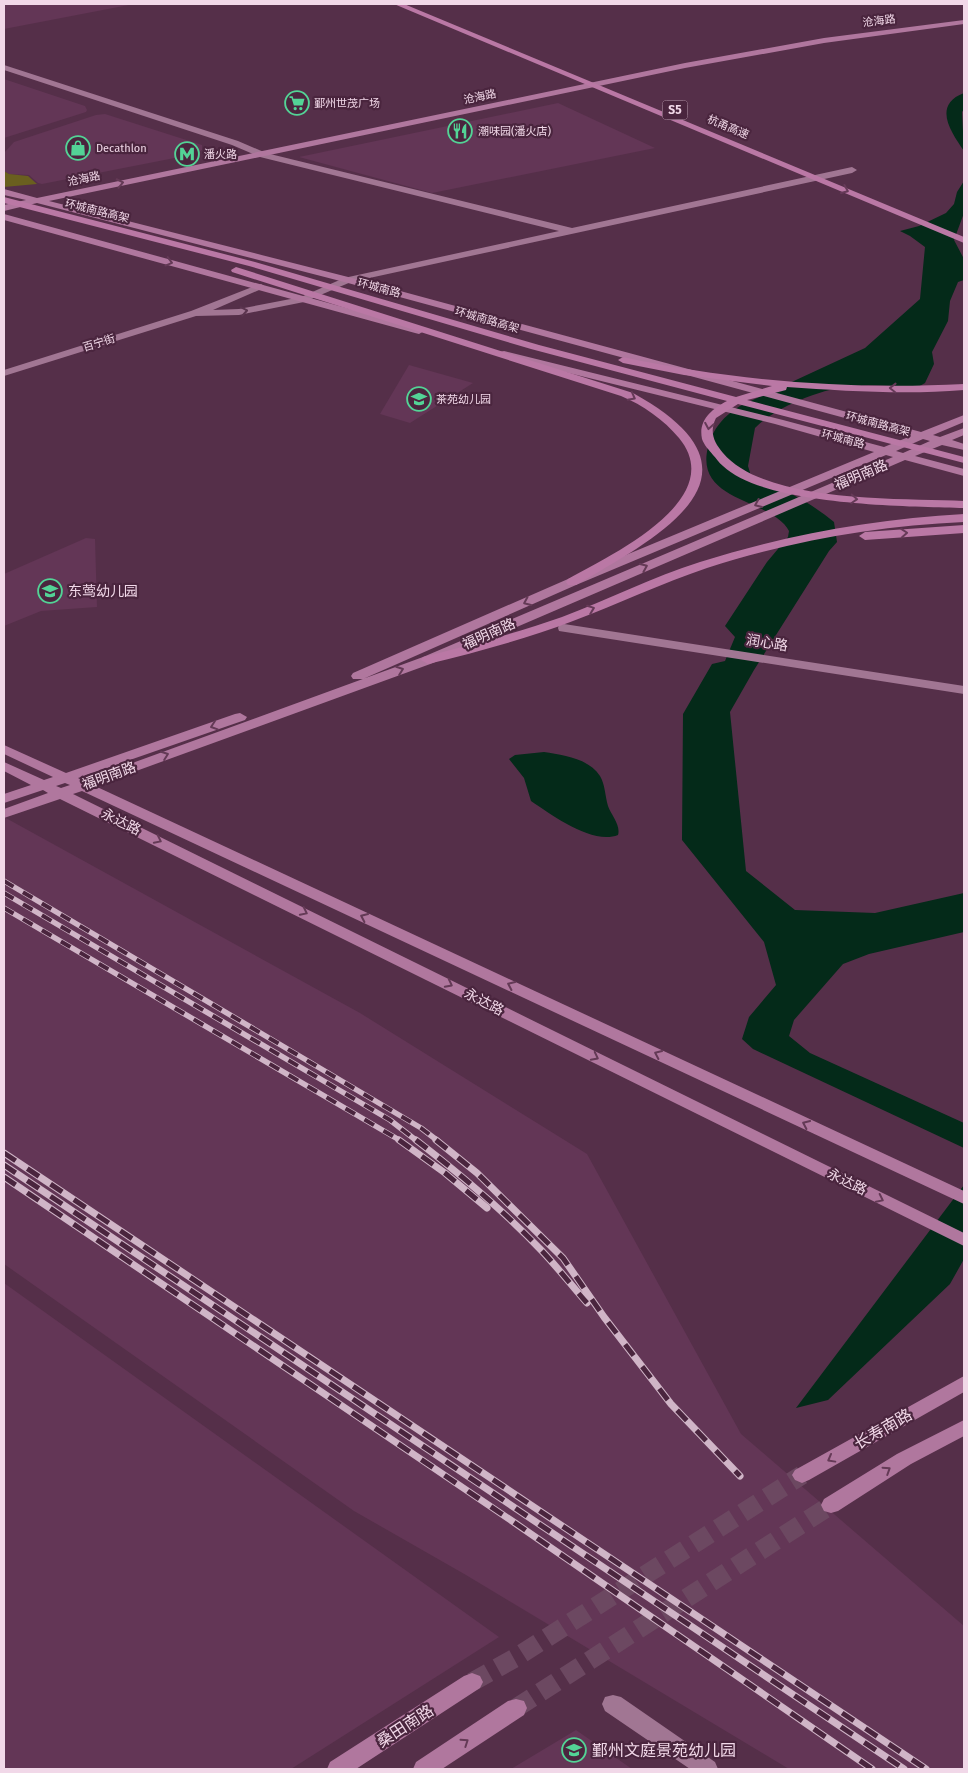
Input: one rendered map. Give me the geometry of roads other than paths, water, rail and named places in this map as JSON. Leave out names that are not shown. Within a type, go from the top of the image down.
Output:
[{"type":"highway","name":"杭甬高速","points":[[398,4],[964,240]]},
{"type":"highway","name":"杭甬高速","points":[[418,4],[964,231]]},
{"type":"highway","name":"环城南路高架","points":[[6,196],[252,264],[535,347],[964,460]]},
{"type":"highway","name":"环城南路高架","points":[[4,209],[236,270],[524,354],[782,418],[964,468]]},
{"type":"highway","points":[[252,264],[673,371],[831,387]]},
{"type":"highway","points":[[236,270],[380,317],[574,376],[628,395],[667,420],[685,437],[696,457],[696,481],[685,503],[652,534],[572,582]]},
{"type":"highway","points":[[964,387],[942,389],[831,387],[778,389],[729,403],[710,418],[707,430],[709,443],[720,460],[749,478],[800,494],[848,499],[964,505]]},
{"type":"highway","points":[[428,660],[548,626],[702,566],[752,551],[864,527],[902,522],[964,518]]},
{"type":"highway","points":[[752,551],[865,536],[964,529]]},
{"type":"main road","name":"沧海路","points":[[4,209],[41,193],[251,151],[729,50],[844,32],[964,17]]},
{"type":"main road","name":"沧海路","points":[[41,193],[263,155],[716,58],[852,35],[964,22]]},
{"type":"main road","name":"环城南路","points":[[6,196],[41,193],[348,280],[964,446]]},
{"type":"main road","points":[[4,217],[304,299]]},
{"type":"main road","name":"环城南路","points":[[304,299],[472,345],[779,422],[964,473]]},
{"type":"main road","name":"福明南路","points":[[4,799],[347,681],[572,582],[964,418]]},
{"type":"main road","name":"福明南路","points":[[4,814],[428,660],[964,431]]},
{"type":"main road","name":"永达路","points":[[4,749],[964,1198]]},
{"type":"main road","name":"永达路","points":[[4,766],[320,920],[964,1240]]},
{"type":"main road","name":"长寿南路","points":[[802,1476],[964,1382]]},
{"type":"main road","points":[[831,1505],[904,1459],[964,1427]]},
{"type":"main road","name":"桑田南路","points":[[338,1769],[472,1682]]},
{"type":"main road","points":[[424,1769],[516,1708]]},
{"type":"street","points":[[4,67],[235,143],[263,155],[575,232]]},
{"type":"street","points":[[4,74],[220,146],[251,151]]},
{"type":"street","name":"百宁街","points":[[195,312],[239,312],[304,299],[348,280],[575,232],[852,170]]},
{"type":"street","name":"百宁街","points":[[4,373],[195,312],[261,287]]},
{"type":"street","name":"润心路","points":[[564,628],[964,690]]},
{"type":"street","points":[[613,1704],[707,1769]]},
{"type":"tunnel","points":[[472,1682],[515,1658],[802,1475]]},
{"type":"tunnel","points":[[516,1708],[831,1505]]},
{"type":"railway","points":[[4,881],[421,1128],[438,1141]]},
{"type":"railway","points":[[4,893],[390,1120],[417,1141]]},
{"type":"railway","points":[[4,908],[401,1141]]},
{"type":"railway","points":[[399,1140],[445,1173],[487,1208]]},
{"type":"railway","points":[[416,1140],[465,1179],[512,1221],[548,1257],[587,1303]]},
{"type":"railway","points":[[436,1140],[477,1173],[563,1258],[604,1317],[671,1404],[740,1476]]},
{"type":"railway","points":[[4,1153],[926,1769]]},
{"type":"railway","points":[[4,1165],[904,1769]]},
{"type":"railway","points":[[4,1177],[515,1523],[872,1769]]},
{"type":"place","name":"鄞州世茂广场","points":[[297,103]]},
{"type":"place","name":"潮味园(潘火店)","points":[[460,131]]},
{"type":"place","name":"Decathlon","points":[[78,148]]},
{"type":"place","name":"潘火路","points":[[187,154]]},
{"type":"place","name":"茶苑幼儿园","points":[[419,399]]},
{"type":"place","name":"东莺幼儿园","points":[[50,591]]},
{"type":"place","name":"鄞州文庭景苑幼儿园","points":[[574,1750]]}]
